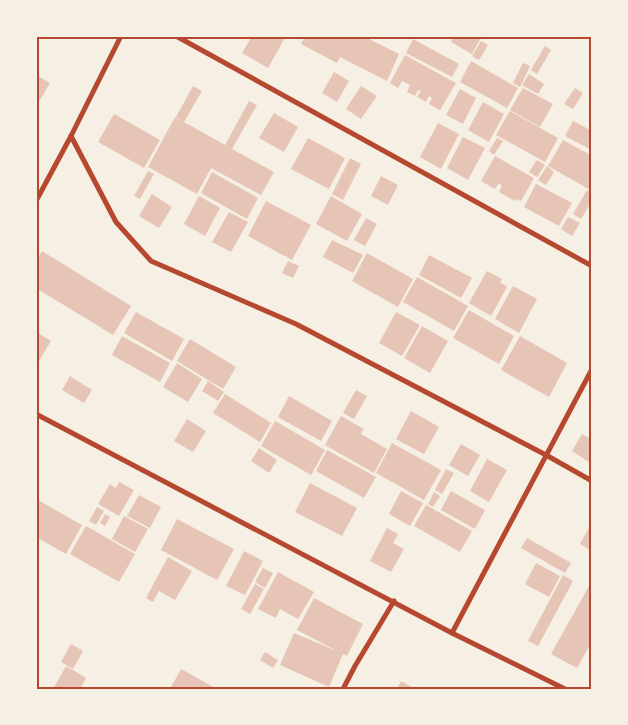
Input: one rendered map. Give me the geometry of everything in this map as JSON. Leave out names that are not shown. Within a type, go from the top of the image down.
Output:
[{"type":"street","points":[[36,201],[121,36]]},
{"type":"street","points":[[176,36],[592,266]]},
{"type":"street","points":[[71,136],[116,222],[151,261],[296,324],[592,481]]},
{"type":"street","points":[[452,633],[592,368]]},
{"type":"street","points":[[36,414],[452,633],[565,689]]},
{"type":"street","points":[[343,689],[394,601]]},
{"type":"building","points":[[252,36],[286,36],[268,68],[242,53]]},
{"type":"building","points":[[305,36],[363,36],[399,54],[387,81],[340,57],[337,63],[301,44]]},
{"type":"building","points":[[454,36],[482,36],[472,54],[451,42]]},
{"type":"building","points":[[413,39],[459,64],[452,77],[406,53]]},
{"type":"building","points":[[481,41],[488,45],[479,60],[472,56]]},
{"type":"building","points":[[545,46],[551,50],[537,74],[531,70]]},
{"type":"building","points":[[405,55],[456,83],[440,110],[429,104],[432,98],[429,96],[426,102],[417,97],[421,91],[418,90],[415,96],[407,92],[410,85],[402,81],[398,88],[390,83]]},
{"type":"building","points":[[471,61],[518,88],[507,108],[460,82]]},
{"type":"building","points":[[523,63],[530,66],[520,87],[513,83]]},
{"type":"building","points":[[334,72],[349,81],[337,102],[322,93]]},
{"type":"building","points":[[529,74],[544,84],[538,94],[522,85]]},
{"type":"building","points":[[36,75],[50,83],[40,100],[36,98]]},
{"type":"building","points":[[193,86],[202,91],[184,122],[176,117]]},
{"type":"building","points":[[361,86],[377,96],[361,119],[346,109]]},
{"type":"building","points":[[523,88],[553,104],[540,127],[510,110]]},
{"type":"building","points":[[575,88],[583,93],[573,109],[564,104]]},
{"type":"building","points":[[460,89],[476,98],[463,124],[446,115]]},
{"type":"building","points":[[249,101],[257,105],[232,149],[274,172],[261,195],[211,168],[197,194],[148,167],[175,117],[225,145]]},
{"type":"building","points":[[483,102],[504,114],[489,142],[468,130]]},
{"type":"building","points":[[510,111],[558,138],[545,162],[496,135]]},
{"type":"building","points":[[274,113],[298,127],[284,152],[259,138]]},
{"type":"building","points":[[114,114],[160,140],[144,168],[98,142]]},
{"type":"building","points":[[573,121],[592,131],[592,150],[565,136]]},
{"type":"building","points":[[438,123],[459,134],[441,169],[420,157]]},
{"type":"building","points":[[463,137],[485,148],[468,180],[447,168]]},
{"type":"building","points":[[308,138],[345,158],[329,189],[291,169]]},
{"type":"building","points":[[497,138],[503,141],[494,155],[489,151]]},
{"type":"building","points":[[563,140],[592,156],[592,191],[548,166]]},
{"type":"building","points":[[495,156],[534,178],[521,201],[516,199],[515,201],[499,192],[502,186],[499,183],[495,189],[481,181]]},
{"type":"building","points":[[350,158],[361,164],[343,200],[332,194]]},
{"type":"building","points":[[537,160],[545,165],[537,177],[529,172]]},
{"type":"building","points":[[547,166],[554,172],[546,185],[538,180]]},
{"type":"building","points":[[148,171],[154,174],[140,199],[134,196]]},
{"type":"building","points":[[212,172],[258,198],[247,219],[201,193]]},
{"type":"building","points":[[381,176],[398,185],[388,205],[371,196]]},
{"type":"building","points":[[536,184],[572,203],[559,226],[524,207]]},
{"type":"building","points":[[587,190],[592,193],[592,201],[581,219],[573,214]]},
{"type":"building","points":[[152,194],[172,207],[159,228],[139,216]]},
{"type":"building","points":[[199,196],[220,208],[205,236],[184,224]]},
{"type":"building","points":[[331,196],[362,214],[347,241],[316,224]]},
{"type":"building","points":[[266,201],[311,225],[292,260],[248,236]]},
{"type":"building","points":[[229,212],[248,222],[231,252],[212,242]]},
{"type":"building","points":[[568,217],[580,223],[572,236],[561,229]]},
{"type":"building","points":[[366,218],[377,224],[365,246],[354,240]]},
{"type":"building","points":[[332,240],[363,255],[353,273],[323,257]]},
{"type":"building","points":[[42,251],[131,306],[113,335],[36,288],[36,261]]},
{"type":"building","points":[[367,253],[413,279],[398,307],[352,281]]},
{"type":"building","points":[[429,255],[472,278],[461,298],[419,275]]},
{"type":"building","points":[[288,261],[299,266],[293,278],[282,273]]},
{"type":"building","points":[[487,271],[502,279],[500,282],[507,287],[491,316],[469,303]]},
{"type":"building","points":[[417,277],[468,306],[454,331],[403,302]]},
{"type":"building","points":[[513,286],[537,299],[519,333],[495,319]]},
{"type":"building","points":[[469,310],[514,336],[499,364],[453,338]]},
{"type":"building","points":[[136,312],[184,339],[172,361],[124,333]]},
{"type":"building","points":[[396,312],[420,325],[402,356],[379,343]]},
{"type":"building","points":[[422,326],[448,341],[430,373],[404,358]]},
{"type":"building","points":[[36,332],[51,341],[36,366]]},
{"type":"building","points":[[122,336],[170,363],[160,382],[112,355]]},
{"type":"building","points":[[520,336],[567,363],[549,397],[501,370]]},
{"type":"building","points":[[190,339],[236,367],[223,389],[177,361]]},
{"type":"building","points":[[177,363],[202,379],[188,402],[163,387]]},
{"type":"building","points":[[70,376],[92,390],[84,403],[62,390]]},
{"type":"building","points":[[208,381],[224,392],[218,401],[202,391]]},
{"type":"building","points":[[356,390],[367,396],[354,419],[343,413]]},
{"type":"building","points":[[225,394],[271,423],[260,442],[213,413]]},
{"type":"building","points":[[289,396],[332,421],[321,441],[278,417]]},
{"type":"building","points":[[411,411],[439,427],[424,454],[396,439]]},
{"type":"building","points":[[341,416],[364,429],[361,434],[387,449],[374,473],[325,445]]},
{"type":"building","points":[[187,419],[206,431],[193,452],[174,441]]},
{"type":"building","points":[[275,421],[325,450],[311,475],[261,446]]},
{"type":"building","points":[[582,434],[592,440],[592,464],[572,451]]},
{"type":"building","points":[[392,443],[441,470],[424,500],[376,473]]},
{"type":"building","points":[[461,444],[480,455],[468,476],[449,465]]},
{"type":"building","points":[[259,448],[277,460],[269,473],[251,461]]},
{"type":"building","points":[[327,450],[376,477],[364,498],[316,471]]},
{"type":"building","points":[[487,459],[507,470],[489,502],[470,491]]},
{"type":"building","points":[[446,469],[454,473],[442,494],[435,490]]},
{"type":"building","points":[[119,482],[134,490],[119,516],[98,504],[110,484],[116,488]]},
{"type":"building","points":[[310,483],[357,508],[342,536],[295,512]]},
{"type":"building","points":[[401,491],[423,503],[410,526],[389,514]]},
{"type":"building","points":[[451,491],[485,510],[475,529],[441,510]]},
{"type":"building","points":[[434,492],[440,496],[433,507],[428,504]]},
{"type":"building","points":[[139,495],[161,507],[150,528],[127,516]]},
{"type":"building","points":[[36,499],[82,525],[66,554],[36,537]]},
{"type":"building","points":[[426,505],[472,531],[460,552],[414,526]]},
{"type":"building","points":[[97,507],[104,511],[96,525],[89,521]]},
{"type":"building","points":[[105,514],[110,517],[105,526],[100,523]]},
{"type":"building","points":[[124,516],[148,529],[135,552],[112,539]]},
{"type":"building","points":[[177,519],[234,549],[217,580],[161,550]]},
{"type":"building","points":[[592,522],[592,551],[580,544]]},
{"type":"building","points":[[86,526],[135,554],[119,582],[70,554]]},
{"type":"building","points":[[387,528],[398,534],[393,543],[404,549],[391,572],[370,561]]},
{"type":"building","points":[[527,538],[571,563],[565,573],[521,548]]},
{"type":"building","points":[[244,551],[263,561],[245,595],[226,586]]},
{"type":"building","points":[[168,557],[192,571],[175,600],[159,591],[153,602],[146,598]]},
{"type":"building","points":[[536,563],[560,576],[549,597],[525,584]]},
{"type":"building","points":[[263,568],[273,573],[265,588],[255,582]]},
{"type":"building","points":[[278,572],[314,592],[298,619],[280,609],[276,618],[258,609]]},
{"type":"building","points":[[563,575],[573,581],[538,646],[528,641]]},
{"type":"building","points":[[255,584],[264,589],[250,614],[241,609]]},
{"type":"building","points":[[589,586],[592,588],[592,641],[577,668],[551,654]]},
{"type":"building","points":[[314,598],[363,624],[347,656],[343,654],[329,687],[280,665],[294,633],[339,652],[297,630]]},
{"type":"building","points":[[71,644],[83,651],[73,669],[61,662]]},
{"type":"building","points":[[265,652],[278,660],[273,668],[260,660]]},
{"type":"building","points":[[66,666],[86,678],[80,689],[53,689]]},
{"type":"building","points":[[181,669],[217,689],[170,689]]},
{"type":"building","points":[[401,681],[415,689],[397,689]]}]
